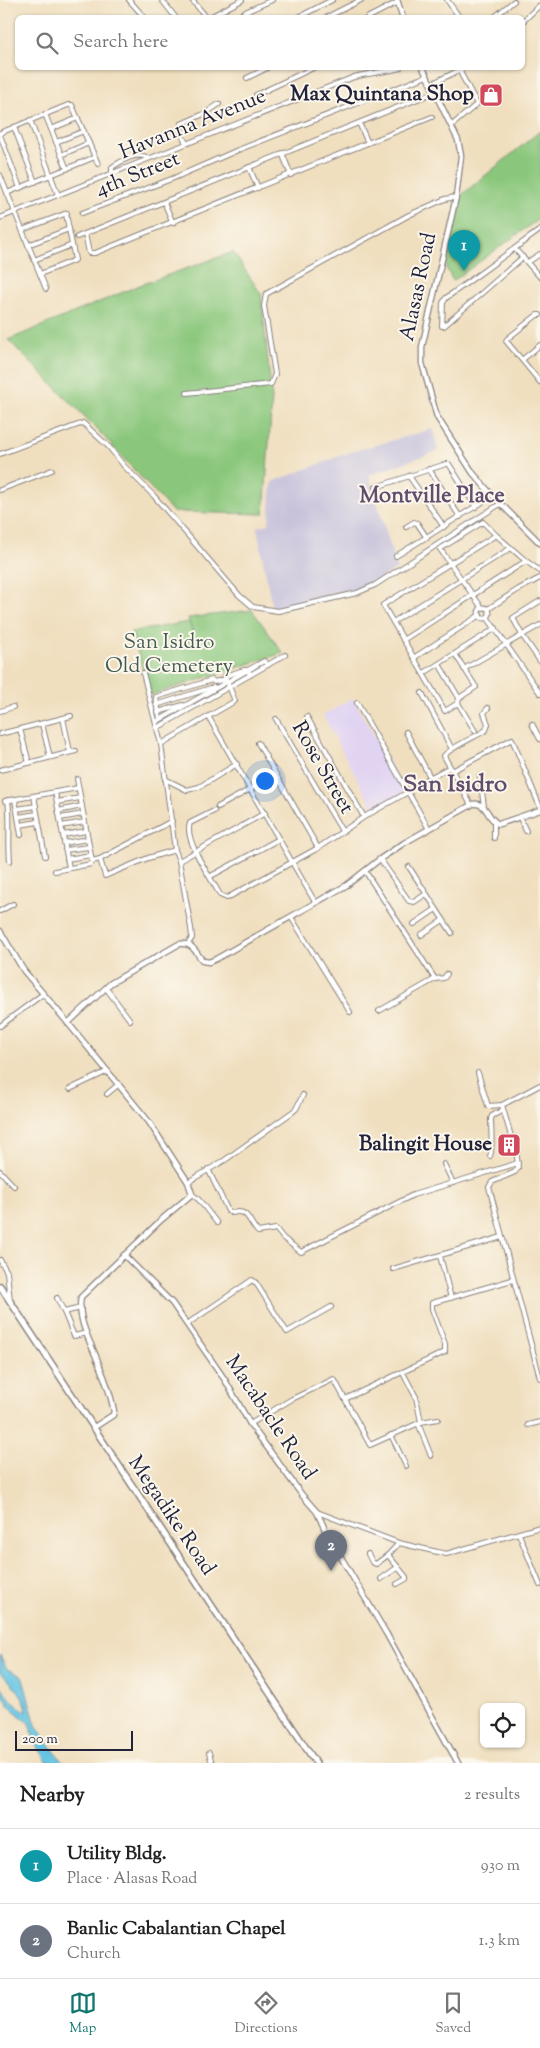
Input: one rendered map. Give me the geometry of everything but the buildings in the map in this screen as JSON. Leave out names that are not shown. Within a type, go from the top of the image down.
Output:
[{"type":"main road","name":"Megadike Road","points":[[0,1286],[316,1763]]},
{"type":"street","points":[[129,0],[142,15]]},
{"type":"street","points":[[162,0],[174,15]]},
{"type":"street","points":[[192,0],[205,15]]},
{"type":"street","points":[[228,0],[232,5]]},
{"type":"street","points":[[214,15],[242,0]]},
{"type":"street","points":[[243,13],[272,0]]},
{"type":"street","points":[[303,15],[332,0]]},
{"type":"street","points":[[331,15],[361,0]]},
{"type":"street","points":[[447,0],[458,15]]},
{"type":"street","points":[[372,15],[397,1],[402,15]]},
{"type":"street","points":[[497,15],[514,1]]},
{"type":"street","points":[[525,19],[540,5]]},
{"type":"street","points":[[247,78],[263,70]]},
{"type":"street","points":[[256,95],[309,70]]},
{"type":"street","name":"Havanna Avenue","points":[[0,218],[354,77],[368,73],[394,70]]},
{"type":"street","name":"Alasas Road","points":[[424,70],[461,150],[456,197],[421,355],[437,417],[473,473],[500,504],[540,543]]},
{"type":"street","points":[[431,84],[459,70],[477,104],[451,126]]},
{"type":"street","name":"4th Street","points":[[82,213],[427,76]]},
{"type":"street","points":[[77,237],[435,92]]},
{"type":"street","points":[[186,143],[181,124],[206,113],[219,104]]},
{"type":"street","points":[[20,188],[0,134],[70,105],[74,107],[98,164]]},
{"type":"street","points":[[45,114],[67,169]]},
{"type":"street","points":[[85,234],[89,251],[93,254],[432,117]]},
{"type":"street","points":[[51,129],[78,118]]},
{"type":"street","points":[[30,120],[58,195]]},
{"type":"street","points":[[359,123],[368,143]]},
{"type":"street","points":[[14,127],[35,182]]},
{"type":"street","points":[[56,142],[84,131]]},
{"type":"street","points":[[61,154],[89,144]]},
{"type":"street","points":[[282,153],[291,175]]},
{"type":"street","points":[[112,174],[112,167],[136,155],[144,155],[148,158]]},
{"type":"street","points":[[7,193],[95,157]]},
{"type":"street","points":[[248,167],[258,188]]},
{"type":"street","points":[[0,175],[46,289]]},
{"type":"street","points":[[187,392],[272,384],[275,374],[264,306],[266,294],[408,215],[445,199],[456,197]]},
{"type":"street","points":[[164,202],[173,222]]},
{"type":"street","points":[[22,230],[67,214],[75,260],[40,274]]},
{"type":"street","points":[[28,245],[69,229]]},
{"type":"street","points":[[523,257],[442,326],[443,303],[446,298],[540,230]]},
{"type":"street","points":[[34,260],[72,245]]},
{"type":"street","points":[[515,249],[540,277]]},
{"type":"street","points":[[528,262],[540,254]]},
{"type":"street","points":[[540,315],[537,315],[506,339],[540,382]]},
{"type":"street","points":[[522,360],[540,345]]},
{"type":"street","points":[[0,454],[84,423],[109,446],[124,466],[154,496],[246,601],[253,607],[272,611],[357,593],[375,585],[500,504]]},
{"type":"street","points":[[376,487],[449,464],[476,507]]},
{"type":"street","points":[[0,490],[52,470]]},
{"type":"street","points":[[429,470],[460,517]]},
{"type":"street","points":[[409,476],[444,527]]},
{"type":"street","points":[[396,556],[476,507],[491,494]]},
{"type":"street","points":[[406,527],[414,522],[417,523],[427,538]]},
{"type":"street","points":[[540,571],[526,561],[483,522],[440,549],[482,608],[488,609],[540,578]]},
{"type":"street","points":[[455,654],[476,686],[445,711],[383,605],[496,535]]},
{"type":"street","points":[[393,622],[511,548]]},
{"type":"street","points":[[403,640],[526,561]]},
{"type":"street","points":[[540,601],[514,616],[514,620],[522,635],[540,661]]},
{"type":"street","points":[[480,615],[479,611],[482,608]]},
{"type":"street","points":[[487,617],[490,614],[488,609]]},
{"type":"street","points":[[480,615],[482,618],[487,617]]},
{"type":"street","points":[[415,657],[480,615]]},
{"type":"street","points":[[487,617],[540,693]]},
{"type":"street","points":[[464,669],[540,625]]},
{"type":"street","points":[[424,673],[496,628]]},
{"type":"street","points":[[158,712],[208,699],[249,672],[268,665],[285,655]]},
{"type":"street","points":[[439,664],[476,731]]},
{"type":"street","points":[[160,744],[235,700],[225,676],[244,670],[249,672]]},
{"type":"street","points":[[143,673],[158,721]]},
{"type":"street","points":[[188,944],[192,938],[191,928],[179,861],[175,850],[157,728],[158,712],[156,697],[198,684],[227,680]]},
{"type":"street","points":[[157,728],[171,720],[203,693],[227,680]]},
{"type":"street","points":[[198,684],[208,699]]},
{"type":"street","points":[[188,687],[192,702]]},
{"type":"street","points":[[156,705],[203,693]]},
{"type":"street","points":[[422,693],[452,749]]},
{"type":"street","points":[[358,702],[429,829]]},
{"type":"street","points":[[158,721],[187,706]]},
{"type":"street","points":[[0,711],[13,707]]},
{"type":"street","points":[[471,805],[444,756],[445,753],[486,730],[488,724],[484,713],[488,708]]},
{"type":"street","points":[[168,715],[171,720]]},
{"type":"street","points":[[0,734],[71,716]]},
{"type":"street","points":[[208,716],[315,902]]},
{"type":"street","points":[[307,717],[364,816]]},
{"type":"street","points":[[63,718],[70,752]]},
{"type":"street","name":"Rose Street","points":[[276,719],[342,831]]},
{"type":"street","points":[[42,724],[50,758]]},
{"type":"street","points":[[532,724],[540,739]]},
{"type":"street","points":[[20,729],[29,763]]},
{"type":"street","points":[[406,732],[430,777]]},
{"type":"street","points":[[424,781],[512,739],[540,809],[520,818],[498,824],[494,822]]},
{"type":"street","points":[[258,743],[318,848]]},
{"type":"street","points":[[0,770],[76,751]]},
{"type":"street","points":[[165,779],[187,790],[200,787],[237,764]]},
{"type":"street","points":[[276,776],[190,823],[188,831],[196,852],[220,895],[227,898],[318,848],[364,816],[408,792]]},
{"type":"street","points":[[480,776],[484,807],[494,822],[494,838]]},
{"type":"street","points":[[77,779],[92,861]]},
{"type":"street","points":[[10,861],[8,839],[11,819],[6,801],[78,788]]},
{"type":"street","points":[[55,792],[69,868]]},
{"type":"street","points":[[34,796],[44,856]]},
{"type":"street","points":[[57,802],[80,798]]},
{"type":"street","points":[[15,799],[22,835]]},
{"type":"street","points":[[68,1023],[106,988],[127,972],[172,947],[179,944],[188,944],[196,950],[203,961],[209,962],[347,885],[380,859],[471,805],[479,804],[484,807]]},
{"type":"street","points":[[17,809],[36,806]]},
{"type":"street","points":[[58,811],[82,806]]},
{"type":"street","points":[[179,861],[264,813]]},
{"type":"street","points":[[18,817],[37,814]]},
{"type":"street","points":[[60,818],[83,814]]},
{"type":"street","points":[[520,818],[526,831]]},
{"type":"street","points":[[55,871],[91,864],[92,861],[100,859],[172,821]]},
{"type":"street","points":[[20,826],[38,822]]},
{"type":"street","points":[[61,826],[85,822]]},
{"type":"street","points":[[63,834],[86,830]]},
{"type":"street","points":[[64,843],[88,839]]},
{"type":"street","points":[[211,876],[279,839]]},
{"type":"street","points":[[66,850],[89,847]]},
{"type":"street","points":[[100,859],[105,876],[148,858],[175,850]]},
{"type":"street","points":[[67,859],[91,855]]},
{"type":"street","points":[[380,859],[409,901],[414,902],[426,894]]},
{"type":"street","points":[[408,867],[452,933]]},
{"type":"street","points":[[365,871],[435,979]]},
{"type":"street","points":[[2,903],[2,910],[13,904]]},
{"type":"street","points":[[414,924],[436,909]]},
{"type":"street","points":[[291,917],[350,1012]]},
{"type":"street","points":[[421,935],[443,920]]},
{"type":"street","points":[[0,931],[12,955],[149,1122],[188,1182],[192,1194],[201,1202],[217,1223]]},
{"type":"street","points":[[379,1012],[435,979],[444,978],[447,974]]},
{"type":"street","points":[[106,988],[130,1020]]},
{"type":"street","points":[[0,1026],[43,994]]},
{"type":"street","points":[[70,1089],[108,1071]]},
{"type":"street","points":[[478,1073],[488,1106],[502,1104],[540,1085]]},
{"type":"street","points":[[107,1094],[119,1084]]},
{"type":"street","points":[[188,1182],[225,1160],[291,1113],[296,1109],[303,1095]]},
{"type":"street","points":[[502,1104],[518,1163],[515,1172],[489,1185],[512,1280],[540,1378]]},
{"type":"street","points":[[490,1156],[492,1151],[490,1139],[491,1118],[503,1110]]},
{"type":"street","points":[[208,1169],[228,1211],[232,1213],[244,1212],[258,1232],[276,1229],[283,1238],[301,1252],[406,1198],[518,1163]]},
{"type":"street","points":[[444,1164],[453,1183]]},
{"type":"street","points":[[0,1171],[14,1186]]},
{"type":"street","points":[[93,1428],[113,1415],[114,1411],[87,1333],[80,1301],[83,1294],[124,1254],[192,1194]]},
{"type":"street","points":[[393,1269],[502,1237]]},
{"type":"street","name":"Macabacle Road","points":[[124,1254],[172,1303],[225,1380],[250,1424],[317,1512],[399,1542],[446,1554],[540,1528]]},
{"type":"street","points":[[440,1256],[451,1298]]},
{"type":"street","points":[[0,1260],[7,1272],[10,1301]]},
{"type":"street","points":[[187,1324],[252,1280],[256,1283],[287,1332],[331,1308]]},
{"type":"street","points":[[345,1399],[445,1352],[445,1344],[431,1306],[434,1302],[512,1280]]},
{"type":"street","points":[[57,1298],[74,1336],[87,1333]]},
{"type":"street","points":[[64,1312],[81,1308]]},
{"type":"street","points":[[403,1373],[416,1397],[419,1422],[432,1456]]},
{"type":"street","points":[[250,1424],[292,1399],[334,1380],[370,1445],[419,1422],[438,1419]]},
{"type":"street","points":[[528,1425],[540,1422]]},
{"type":"street","points":[[391,1435],[406,1466]]},
{"type":"street","points":[[317,1512],[326,1532],[386,1633],[458,1763]]},
{"type":"street","points":[[519,1534],[540,1585]]},
{"type":"street","points":[[368,1554],[372,1562],[376,1564],[388,1555],[399,1542]]},
{"type":"street","points":[[388,1555],[406,1578],[397,1584]]},
{"type":"street","points":[[381,1579],[398,1567]]},
{"type":"street","points":[[209,1753],[212,1763]]},
{"type":"shaded area","points":[[433,429],[438,451],[369,475],[397,569],[363,588],[272,608],[257,527],[269,524],[272,482],[351,452]]},
{"type":"shaded area","points":[[353,698],[405,792],[374,810],[323,715]]},
{"type":"green space","points":[[540,131],[540,218],[453,281],[446,267],[459,197]]},
{"type":"green space","points":[[233,252],[261,294],[272,399],[264,514],[173,512],[93,425],[8,340],[140,285]]},
{"type":"green space","name":"San Isidro Old Cemetery","points":[[252,610],[283,653],[151,695],[131,632],[189,622],[193,633],[188,618]]},
{"type":"water","points":[[0,1655],[7,1669],[22,1676],[36,1725],[63,1763],[53,1763],[50,1761],[48,1763],[35,1742],[29,1723],[11,1708],[0,1690],[0,1686],[15,1704],[27,1712],[21,1695],[0,1672]]},
{"type":"place","name":"Max Quintana Shop","points":[[491,95]]},
{"type":"place","name":"Utility Bldg.","points":[[464,271]]},
{"type":"place","name":"Balingit House","points":[[509,1145]]},
{"type":"place","name":"Banlic Cabalantian Chapel","points":[[331,1571]]},
{"type":"district","name":"Montville Place","points":[[432,497]]},
{"type":"district","name":"San Isidro","points":[[455,785]]}]
